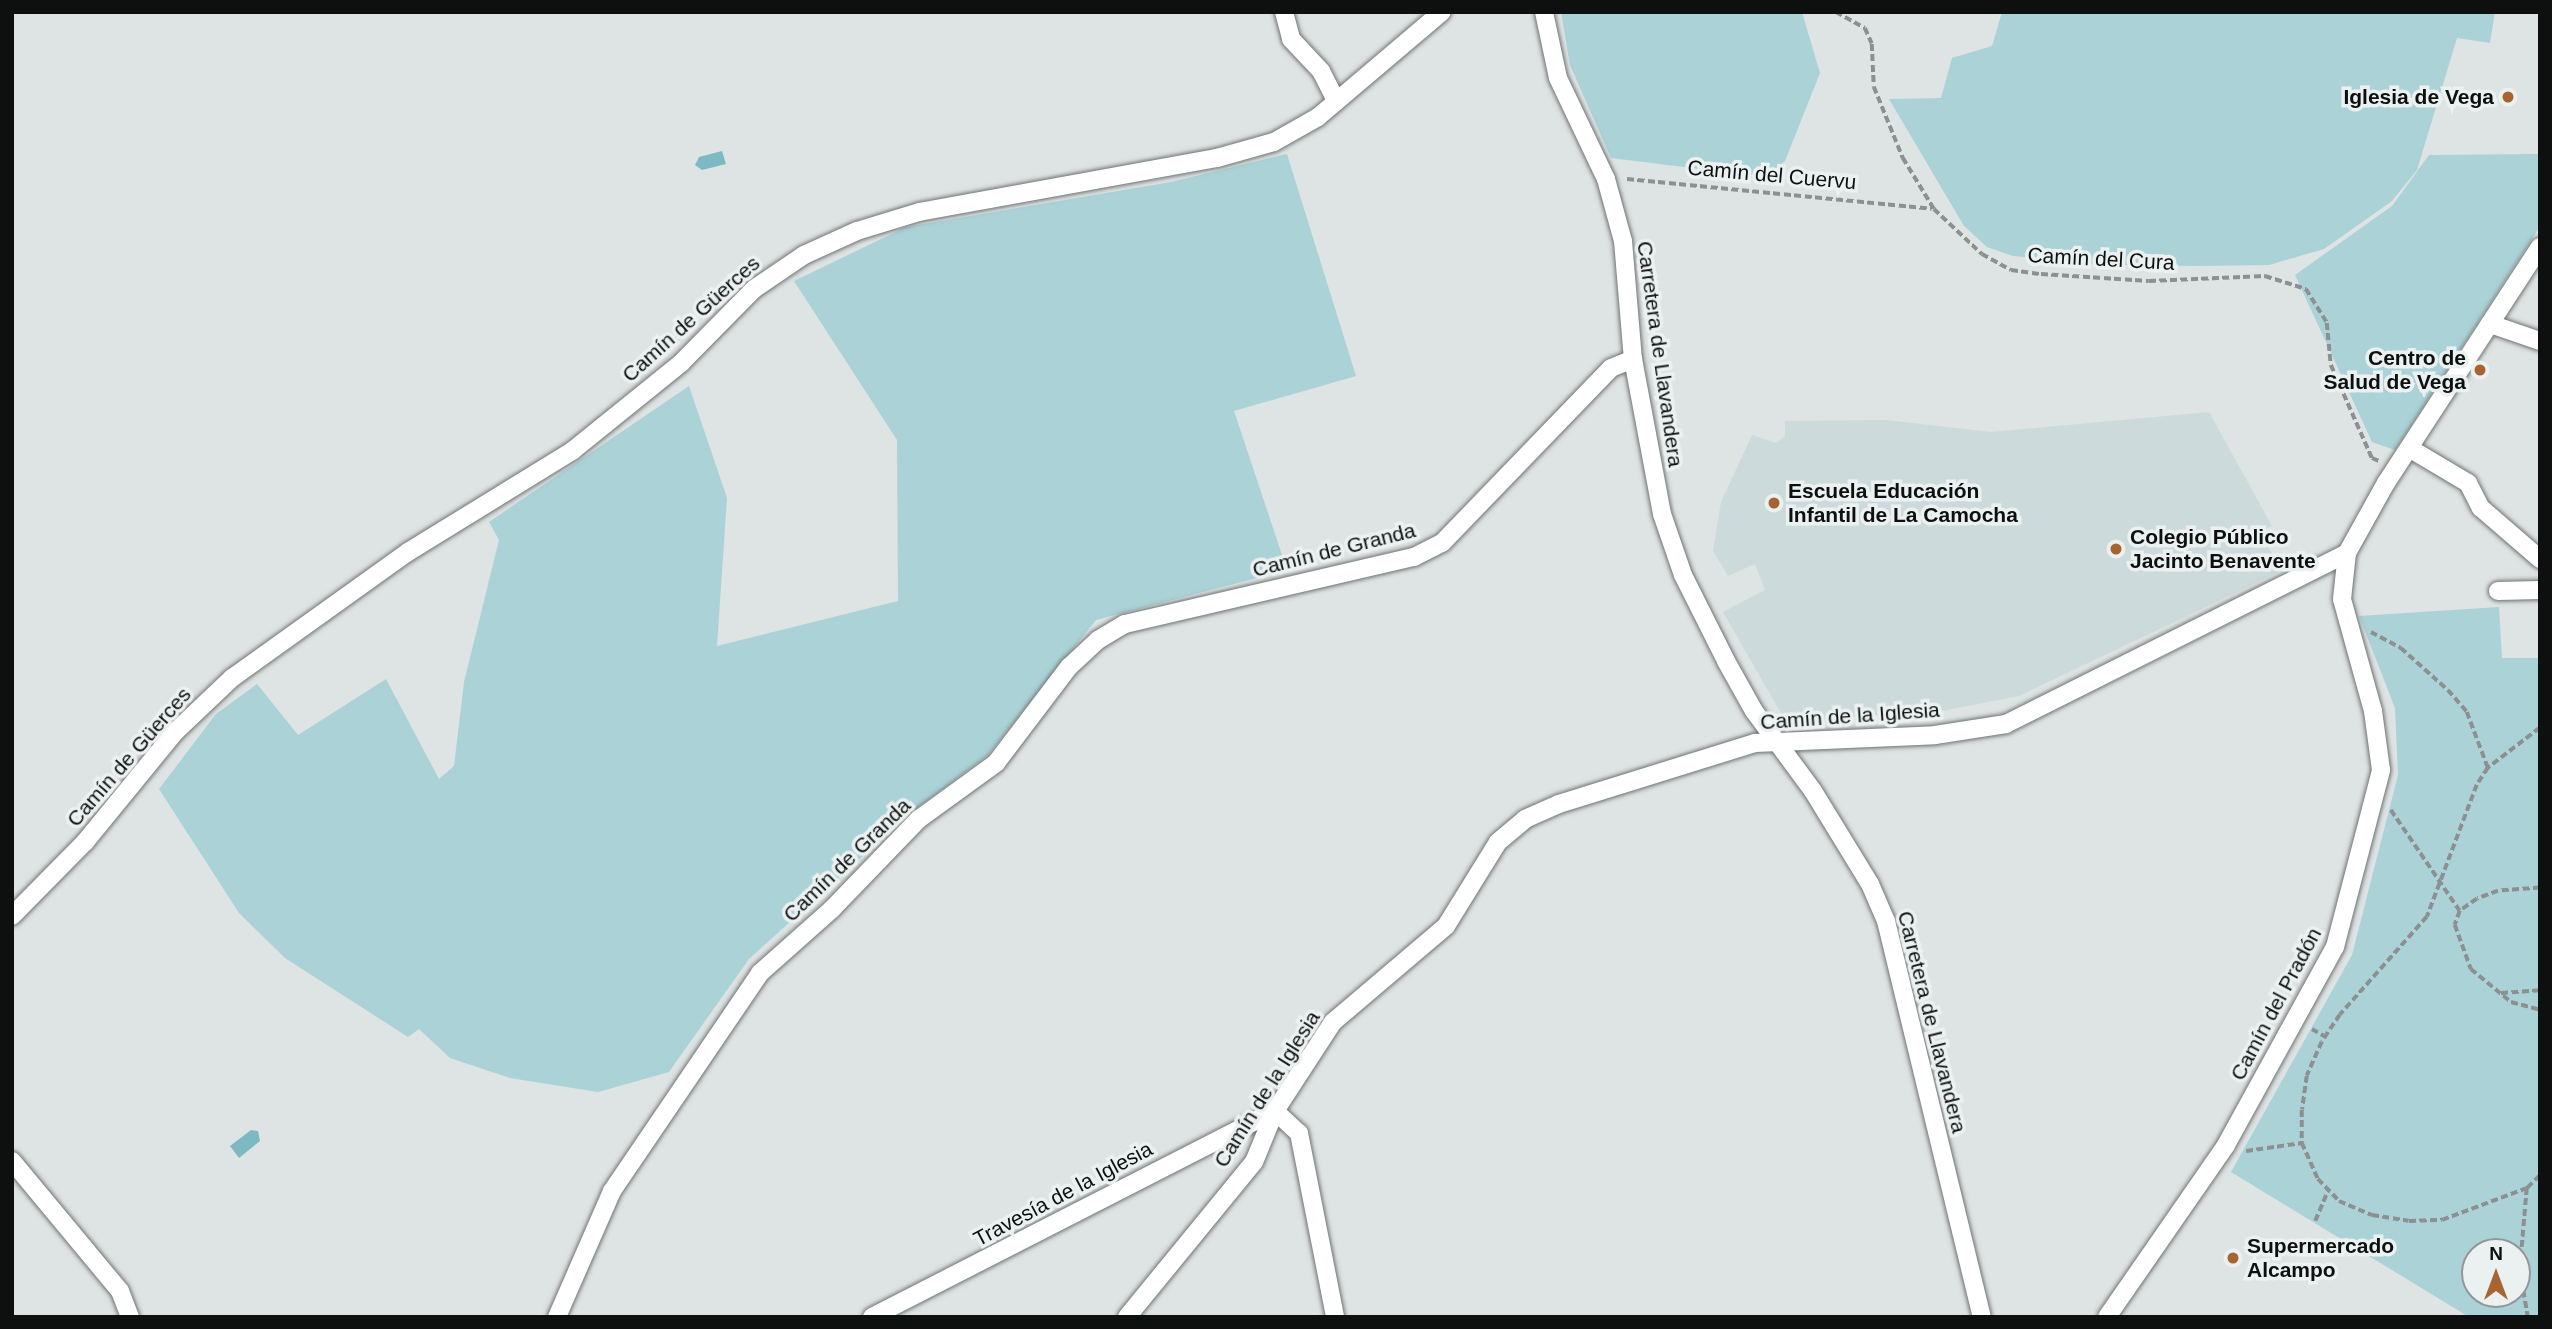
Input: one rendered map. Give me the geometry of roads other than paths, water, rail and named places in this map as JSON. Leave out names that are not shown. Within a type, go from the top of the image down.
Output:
[{"type":"street","points":[[1284,12],[1291,39],[1321,71],[1336,101]]},
{"type":"street","name":"Camín de Güerces","points":[[12,916],[85,842],[175,732],[232,678],[408,552],[572,451],[681,363],[754,289],[804,255],[857,231],[919,212],[1217,158],[1262,145],[1318,117],[1442,12]]},
{"type":"street","name":"Carretera de Llavandera","points":[[1544,12],[1559,78],[1606,179],[1623,241],[1633,359],[1652,472],[1683,575],[1726,661],[1870,884],[1886,921],[1982,1317]]},
{"type":"street","points":[[2347,553],[2409,448],[2540,247]]},
{"type":"street","points":[[2490,324],[2540,341]]},
{"type":"street","name":"Camín de Granda","points":[[557,1317],[611,1191],[760,972],[832,909],[919,819],[996,763],[1069,667],[1098,640],[1125,624],[1414,557],[1442,543],[1611,368],[1633,359]]},
{"type":"street","points":[[2409,448],[2468,483],[2482,508],[2540,559]]},
{"type":"street","points":[[2514,538],[2540,542]]},
{"type":"street","name":"Camín de la Iglesia","points":[[1128,1317],[1254,1162],[1275,1111],[1333,1022],[1446,926],[1498,842],[1525,819],[1559,804],[1775,740],[1935,735],[2006,724],[2347,553]]},
{"type":"street","name":"Camín del Pradón","points":[[2107,1317],[2226,1145],[2335,947],[2374,802],[2381,748],[2342,598],[2347,553]]},
{"type":"street","points":[[2498,591],[2540,590]]},
{"type":"street","points":[[1275,1111],[1299,1133],[1335,1317]]},
{"type":"street","name":"Travesía de la Iglesia","points":[[872,1317],[1275,1111]]},
{"type":"street","points":[[12,1161],[120,1291],[130,1317]]},
{"type":"place","name":"Iglesia de Vega","points":[[2508,97]]},
{"type":"place","name":"Centro de Salud de Vega","points":[[2480,370]]},
{"type":"place","name":"Escuela Educación Infantil de La Camocha","points":[[1774,503]]},
{"type":"place","name":"Colegio Público Jacinto Benavente","points":[[2116,549]]},
{"type":"place","name":"Supermercado Alcampo","points":[[2233,1258]]}]
